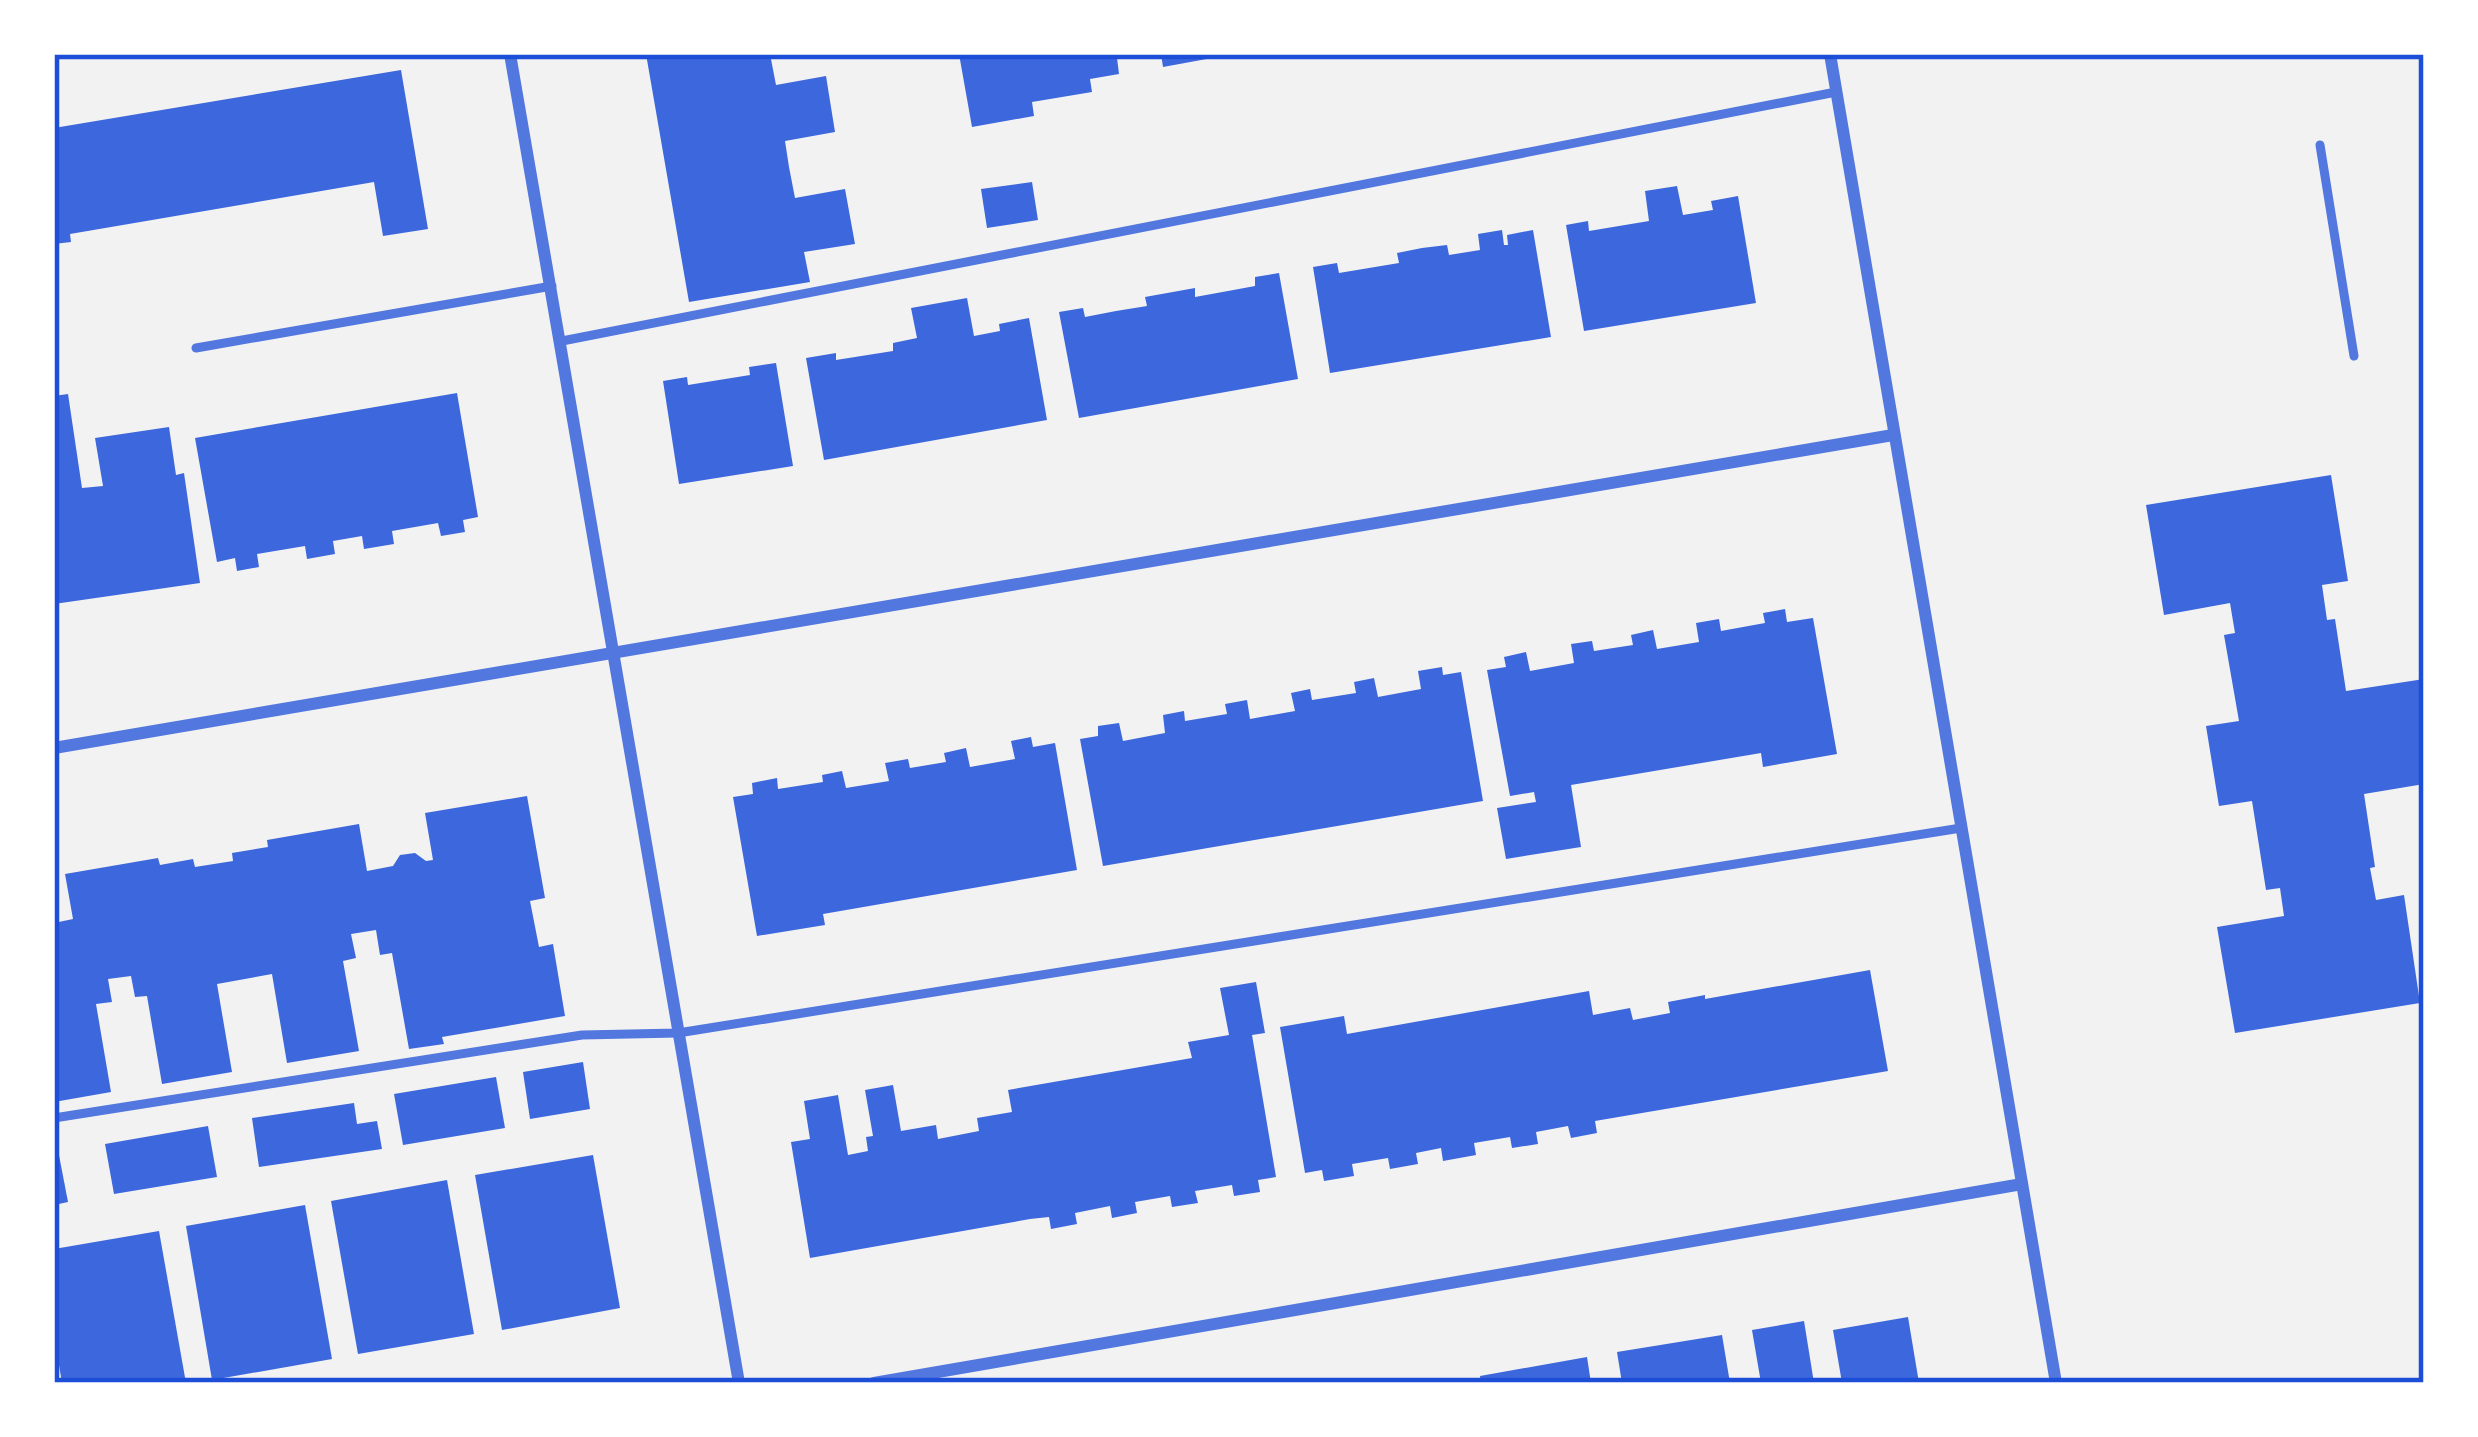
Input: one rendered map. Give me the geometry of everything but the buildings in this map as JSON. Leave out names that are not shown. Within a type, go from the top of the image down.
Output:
[{"type":"street","points":[[510,54],[739,1383]]},
{"type":"street","points":[[1830,54],[2056,1383]]},
{"type":"street","points":[[54,748],[1893,434]]},
{"type":"street","points":[[874,1383],[2022,1184]]},
{"type":"lane","points":[[562,341],[1836,92]]},
{"type":"lane","points":[[2320,146],[2354,356]]},
{"type":"lane","points":[[196,348],[552,286]]},
{"type":"lane","points":[[54,1118],[582,1035],[678,1033],[1961,828]]}]
